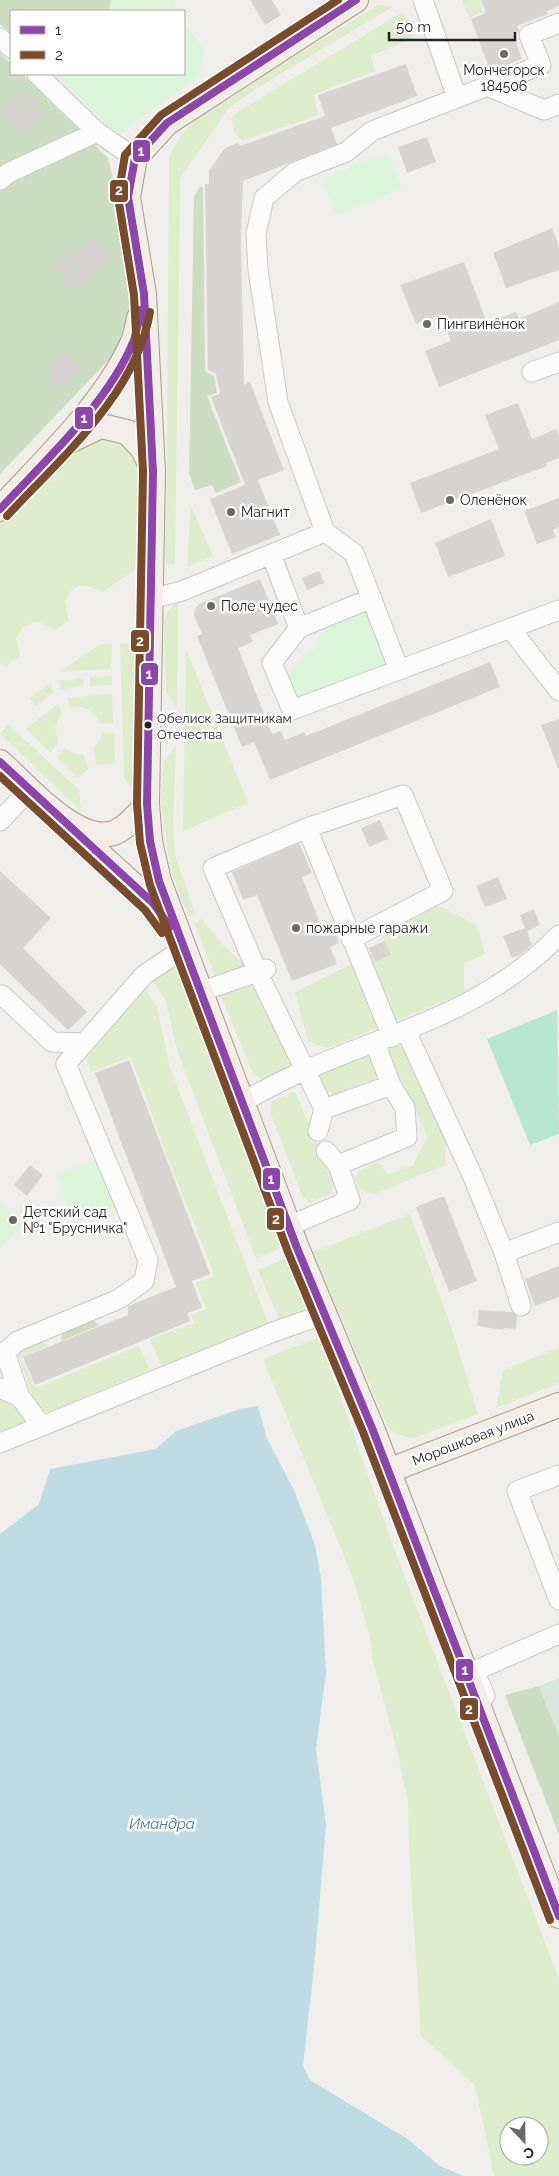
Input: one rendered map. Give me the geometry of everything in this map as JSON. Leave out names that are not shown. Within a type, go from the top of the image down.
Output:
[{"type":"main road","points":[[356,0],[167,122],[135,158],[128,197],[144,294],[153,472],[147,804],[150,841],[159,881],[289,1226],[388,1472],[559,1916]]},
{"type":"main road","points":[[0,509],[57,448],[102,393],[133,343],[144,294]]},
{"type":"main road","points":[[57,448],[101,426],[128,432],[143,449],[153,472]]},
{"type":"main road","points":[[0,762],[153,903],[184,948]]},
{"type":"main road","points":[[56,815],[92,832],[107,834],[127,826],[147,804]]},
{"type":"main road","name":"Морошковая улица","points":[[388,1472],[559,1405]]},
{"type":"street","points":[[423,0],[457,98]]},
{"type":"street","points":[[399,670],[354,553],[325,532],[278,402],[258,270],[256,234],[264,198],[295,172],[346,152],[372,131],[541,65],[529,36],[559,23]]},
{"type":"street","points":[[0,38],[10,47]]},
{"type":"street","points":[[38,75],[97,132],[135,158]]},
{"type":"street","points":[[487,86],[544,110],[559,104]]},
{"type":"street","points":[[0,180],[8,172],[97,132]]},
{"type":"street","points":[[532,372],[559,362]]},
{"type":"street","points":[[150,600],[182,590],[325,532]]},
{"type":"street","points":[[272,554],[299,628]]},
{"type":"street","points":[[372,598],[299,628],[272,664],[292,710],[559,610]]},
{"type":"street","points":[[510,628],[559,691]]},
{"type":"street","points":[[0,821],[30,788]]},
{"type":"street","points":[[318,1131],[324,1109],[213,868],[307,828],[403,795],[443,892],[351,939]]},
{"type":"street","points":[[307,828],[391,1037],[473,1177],[504,1253],[521,1306]]},
{"type":"street","points":[[242,1102],[305,1070],[391,1037],[471,1002],[509,978],[542,952],[559,935]]},
{"type":"street","points":[[41,1425],[20,1397],[5,1352],[18,1341],[119,1299],[144,1281],[148,1260],[66,1064],[144,975],[184,948]]},
{"type":"street","points":[[200,992],[262,971]]},
{"type":"street","points":[[2,995],[52,1042],[84,1043]]},
{"type":"street","points":[[289,1226],[350,1200],[332,1158],[407,1137],[405,1108],[391,1085],[391,1037]]},
{"type":"street","points":[[324,1109],[391,1085]]},
{"type":"street","points":[[504,1253],[559,1232]]},
{"type":"street","points":[[0,1443],[276,1331],[325,1314]]},
{"type":"street","points":[[0,1388],[20,1397]]},
{"type":"street","points":[[559,1475],[517,1491],[559,1600]]},
{"type":"street","points":[[491,1739],[489,1708],[477,1677],[479,1669],[559,1634]]},
{"type":"green space","points":[[0,0],[111,0],[109,10],[10,10],[10,33],[0,24]]},
{"type":"green space","points":[[111,0],[175,0],[175,10],[109,10]]},
{"type":"green space","points":[[462,0],[479,0],[483,12],[469,18]]},
{"type":"green space","points":[[378,5],[392,7],[257,88],[229,108],[180,178],[175,564],[166,564],[169,157],[180,136],[200,115]]},
{"type":"green space","points":[[403,12],[413,38],[371,56],[375,71],[313,95],[319,115],[243,141],[233,132],[232,118],[236,113]]},
{"type":"green space","points":[[185,23],[205,50],[198,76],[118,135],[55,75],[185,75]]},
{"type":"green space","points":[[0,53],[10,63],[10,75],[23,75],[108,158],[120,206],[136,320],[121,347],[0,474]]},
{"type":"green space","points":[[388,153],[402,189],[336,215],[322,178]]},
{"type":"green space","points":[[200,186],[203,188],[205,371],[214,376],[217,393],[207,396],[241,482],[216,493],[212,485],[195,490],[189,474],[194,197]]},
{"type":"green space","points":[[103,434],[119,439],[135,452],[139,483],[135,569],[103,592],[86,586],[77,587],[73,590],[65,601],[69,620],[56,630],[36,621],[23,627],[16,638],[20,656],[6,666],[0,663],[0,522],[62,456]]},
{"type":"green space","points":[[191,506],[213,556],[187,567]]},
{"type":"green space","points":[[178,601],[177,707],[166,692],[164,623],[168,610]]},
{"type":"green space","points":[[368,610],[390,664],[295,701],[286,677],[314,649],[324,627]]},
{"type":"green space","points":[[120,643],[134,645],[134,790],[124,778]]},
{"type":"green space","points":[[100,644],[112,644],[111,669],[60,672]]},
{"type":"green space","points":[[186,649],[248,803],[183,831]]},
{"type":"green space","points":[[112,676],[112,685],[90,686],[90,677]]},
{"type":"green space","points":[[83,679],[83,686],[62,689],[58,681]]},
{"type":"green space","points":[[50,683],[54,692],[36,706],[30,698]]},
{"type":"green space","points":[[112,694],[113,723],[101,724],[89,710],[80,707],[71,708],[67,698]]},
{"type":"green space","points":[[58,704],[62,712],[55,727],[58,743],[50,753],[26,729]]},
{"type":"green space","points":[[8,724],[79,790],[81,811],[0,734]]},
{"type":"green space","points":[[102,732],[114,733],[115,763],[97,765],[93,749],[100,739]]},
{"type":"green space","points":[[176,746],[173,828],[176,858],[195,913],[189,917],[178,891],[169,861],[161,801],[164,761]]},
{"type":"green space","points":[[65,748],[74,754],[83,754],[89,768],[78,778],[57,758]]},
{"type":"green space","points":[[437,905],[477,925],[485,954],[464,963],[464,993],[328,1048],[308,1042],[295,992],[372,954],[375,962],[391,955],[380,928]]},
{"type":"green space","points":[[202,919],[223,945],[246,966],[216,978],[194,923]]},
{"type":"green space","points":[[179,959],[285,1246],[256,1258],[178,1053],[165,999],[151,978]]},
{"type":"green space","points":[[258,981],[298,1066],[263,1080],[253,1074],[221,996],[236,984]]},
{"type":"green space","points":[[142,984],[157,1007],[169,1065],[270,1328],[162,1369],[150,1339],[194,1323],[191,1315],[206,1309],[196,1283],[215,1276],[169,1161],[131,1057],[91,1072],[83,1051]]},
{"type":"green space","points":[[557,1010],[559,1134],[530,1145],[487,1039]]},
{"type":"green space","points":[[396,1043],[410,1055],[446,1140],[445,1165],[374,1194],[361,1190],[354,1179],[358,1171],[378,1162],[388,1174],[413,1165],[427,1136],[402,1080],[393,1074],[388,1055],[389,1046]]},
{"type":"green space","points":[[366,1051],[374,1054],[380,1069],[376,1078],[334,1094],[325,1091],[320,1077],[322,1069]]},
{"type":"green space","points":[[295,1091],[334,1186],[331,1194],[309,1203],[302,1195],[271,1115],[272,1101]]},
{"type":"green space","points":[[97,1159],[116,1208],[74,1223],[56,1175]]},
{"type":"green space","points":[[0,1203],[23,1226],[0,1249]]},
{"type":"green space","points":[[410,1214],[452,1329],[478,1414],[411,1439],[389,1430],[313,1252]]},
{"type":"green space","points":[[291,1256],[313,1312],[281,1324],[258,1270]]},
{"type":"green space","points":[[91,1320],[100,1325],[61,1341],[62,1332]]},
{"type":"green space","points":[[319,1337],[393,1546],[559,1979],[559,2176],[494,2176],[475,2085],[421,2036],[409,1850],[408,1801],[396,1746],[373,1662],[370,1638],[353,1578],[263,1359]]},
{"type":"green space","points":[[40,1340],[49,1346],[21,1357],[35,1388],[139,1346],[150,1370],[48,1412],[41,1411],[36,1406],[17,1351]]},
{"type":"green space","points":[[559,1348],[559,1383],[496,1408],[503,1370]]},
{"type":"green space","points":[[0,1398],[13,1403],[26,1422],[0,1435]]},
{"type":"green space","points":[[539,1686],[559,1736],[559,1835],[505,1695]]},
{"type":"shaded area","points":[[559,1678],[559,1736],[539,1686]]},
{"type":"water","name":"Имандра","points":[[258,1406],[267,1439],[294,1490],[315,1545],[321,1578],[326,1673],[316,1749],[326,1825],[314,1968],[303,2066],[310,2080],[409,2140],[440,2166],[463,2176],[0,2176],[0,1534],[39,1504],[50,1469],[156,1449],[176,1431],[240,1409]]},
{"type":"building","points":[[250,0],[272,0],[281,15],[265,25]]},
{"type":"building","points":[[481,0],[559,0],[559,6],[547,11],[548,14],[517,26],[519,31],[513,34],[522,59],[490,71],[471,19],[486,13]]},
{"type":"building","points":[[406,64],[417,96],[331,128],[337,144],[243,181],[241,236],[244,385],[250,382],[284,470],[258,480],[280,535],[232,554],[210,499],[245,485],[211,397],[220,394],[216,374],[208,370],[205,184],[209,184],[209,171],[225,148],[238,143],[240,146],[325,116],[318,95]]},
{"type":"building","points":[[26,91],[46,113],[20,135],[1,112]]},
{"type":"building","points":[[427,137],[436,162],[407,173],[398,147]]},
{"type":"building","points":[[552,228],[559,247],[559,270],[506,288],[493,253]]},
{"type":"building","points":[[94,236],[113,260],[73,291],[54,267]]},
{"type":"building","points":[[464,262],[487,323],[516,312],[519,319],[559,302],[559,340],[439,387],[425,351],[451,341],[440,315],[416,324],[400,285]]},
{"type":"building","points":[[65,352],[81,368],[62,388],[45,373]]},
{"type":"building","points":[[518,403],[532,439],[556,429],[559,437],[559,458],[546,463],[547,466],[421,513],[410,483],[499,449],[485,415]]},
{"type":"building","points":[[559,498],[559,527],[553,530],[556,537],[537,544],[524,511]]},
{"type":"building","points":[[491,519],[505,556],[448,577],[435,543]]},
{"type":"building","points":[[319,571],[324,583],[307,590],[302,578]]},
{"type":"building","points":[[260,579],[278,624],[250,635],[253,642],[238,648],[272,734],[281,731],[285,740],[304,732],[306,736],[490,662],[500,687],[270,780],[254,742],[242,747],[197,636],[202,634],[194,615],[195,609],[199,604]]},
{"type":"building","points":[[559,719],[559,768],[558,768],[541,725]]},
{"type":"building","points":[[380,820],[388,839],[369,847],[361,828]]},
{"type":"building","name":"пожарные гаражи","points":[[299,843],[312,873],[302,877],[324,933],[334,929],[339,943],[330,947],[337,964],[292,981],[257,895],[243,900],[232,872]]},
{"type":"building","points":[[0,871],[51,918],[23,948],[87,1012],[68,1030],[0,964]]},
{"type":"building","points":[[498,877],[507,899],[485,907],[476,886]]},
{"type":"building","points":[[534,909],[540,925],[527,931],[532,945],[520,955],[512,958],[503,936],[525,928],[520,915]]},
{"type":"building","points":[[385,941],[391,955],[375,962],[369,948]]},
{"type":"building","points":[[129,1060],[210,1274],[192,1281],[202,1308],[187,1313],[190,1321],[35,1385],[23,1357],[128,1315],[128,1306],[176,1287],[95,1073]]},
{"type":"building","points":[[30,1165],[43,1175],[27,1196],[14,1185]]},
{"type":"building","points":[[444,1196],[477,1281],[449,1292],[416,1207]]},
{"type":"building","points":[[559,1266],[559,1297],[535,1306],[525,1279]]},
{"type":"building","points":[[479,1310],[512,1312],[517,1316],[516,1329],[504,1328],[503,1330],[477,1326]]},
{"type":"transit line","name":"2","points":[[338,0],[161,115],[125,155],[118,197],[134,295],[143,472],[137,804],[140,843],[150,885],[288,1252],[363,1432],[550,1920]]},
{"type":"transit line","name":"1","points":[[356,0],[167,123],[135,158],[128,197],[144,294],[153,472],[147,804],[150,841],[159,881],[297,1248],[372,1428],[559,1916]]},
{"type":"transit line","name":"1","points":[[0,509],[74,430],[109,386],[134,340],[140,310]]},
{"type":"transit line","name":"2","points":[[7,516],[73,447],[113,397],[129,370],[142,342],[150,312]]},
{"type":"transit line","name":"1","points":[[0,762],[153,903],[170,927]]},
{"type":"transit line","name":"2","points":[[0,776],[145,910],[162,933]]},
{"type":"place","name":"Мончегорск 184506","points":[[504,54]]},
{"type":"place","name":"Пингвинёнок","points":[[427,324]]},
{"type":"place","name":"Оленёнок","points":[[450,500]]},
{"type":"place","name":"Магнит","points":[[231,512]]},
{"type":"place","name":"Поле чудес","points":[[211,606]]},
{"type":"place","name":"Обелиск Защитникам Отечества","points":[[148,725]]},
{"type":"place","name":"пожарные гаражи","points":[[296,928]]},
{"type":"place","name":"Детский сад №1 \"Брусничка\"","points":[[13,1220]]}]
